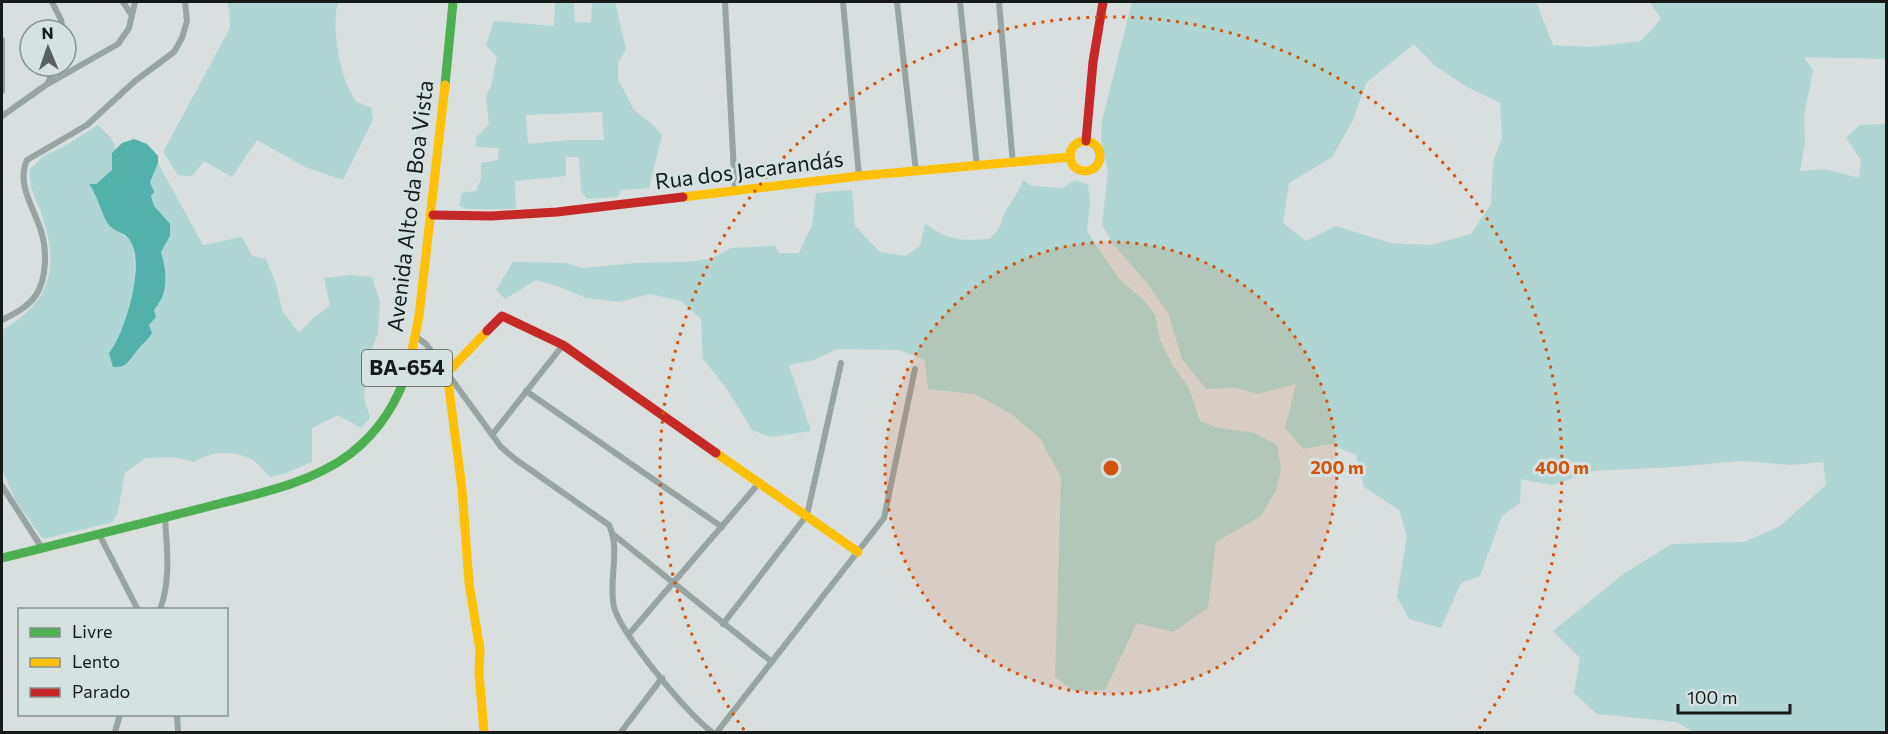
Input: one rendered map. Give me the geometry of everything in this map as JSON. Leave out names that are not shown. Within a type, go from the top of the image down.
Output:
[{"type":"street","points":[[52,2],[58,18]]},
{"type":"street","points":[[123,2],[131,15]]},
{"type":"street","points":[[2,116],[46,85],[118,44],[129,28],[135,2]]},
{"type":"street","points":[[2,320],[21,309],[36,296],[43,272],[44,243],[22,175],[27,160],[87,125],[142,75],[174,52],[182,38],[187,21],[184,2]]},
{"type":"street","name":"Avenida Alto da Boa Vista","points":[[99,534],[299,481],[338,462],[352,452],[387,416],[405,378],[415,336],[433,215],[453,2]]},
{"type":"street","points":[[725,2],[735,191]]},
{"type":"street","points":[[843,2],[859,176]]},
{"type":"street","points":[[897,2],[916,171]]},
{"type":"street","points":[[960,2],[977,166]]},
{"type":"street","points":[[999,2],[1013,164]]},
{"type":"street","points":[[1086,141],[1093,62],[1103,2]]},
{"type":"street","points":[[2,40],[2,91]]},
{"type":"street","points":[[46,85],[50,78]]},
{"type":"street","points":[[1086,141],[1093,143],[1100,151],[1100,161],[1091,171],[1080,171],[1074,167],[1070,158],[1074,146],[1086,141]]},
{"type":"street","name":"Rua dos Jacarandás","points":[[433,215],[491,216],[557,212],[859,176],[1070,158]]},
{"type":"street","points":[[447,373],[502,316],[563,345],[858,552]]},
{"type":"street","points":[[415,336],[426,344],[501,447],[609,525],[614,535],[772,662]]},
{"type":"street","points":[[492,435],[563,345]]},
{"type":"street","points":[[723,624],[807,515],[841,363]]},
{"type":"street","points":[[614,535],[612,591],[615,609],[629,634],[662,678],[701,724],[715,732],[884,518],[915,369]]},
{"type":"street","points":[[447,373],[462,489],[469,583],[480,650],[479,673],[484,732]]},
{"type":"street","points":[[526,391],[722,527]]},
{"type":"street","points":[[629,634],[760,482]]},
{"type":"street","points":[[2,486],[42,548]]},
{"type":"street","points":[[160,608],[167,587],[168,568],[165,518]]},
{"type":"street","points":[[99,534],[137,608]]},
{"type":"street","name":"BA-654","points":[[2,558],[99,534]]},
{"type":"street","points":[[621,732],[662,678]]},
{"type":"street","points":[[115,732],[119,716]]},
{"type":"street","points":[[177,716],[178,732]]},
{"type":"shaded area","points":[[227,2],[339,2],[336,33],[342,70],[355,101],[371,108],[373,120],[343,180],[305,167],[257,140],[232,177],[204,161],[192,176],[178,175],[163,152],[230,28]]},
{"type":"shaded area","points":[[555,2],[574,2],[575,22],[591,23],[592,2],[615,2],[626,49],[618,63],[618,79],[634,110],[662,135],[649,188],[621,190],[618,197],[587,199],[581,191],[579,157],[566,157],[566,176],[515,181],[516,209],[467,209],[459,206],[462,193],[476,191],[481,179],[481,163],[498,160],[499,148],[476,147],[476,138],[489,124],[486,96],[491,86],[497,57],[486,45],[494,21],[554,26]],"holes":[[[602,112],[604,140],[568,140],[528,144],[526,115]]]},
{"type":"shaded area","points":[[1132,2],[1534,2],[1537,4],[1553,45],[1591,47],[1641,41],[1661,19],[1650,2],[1886,2],[1886,59],[1804,57],[1813,70],[1804,116],[1805,142],[1800,171],[1825,169],[1859,178],[1861,160],[1846,138],[1860,125],[1886,124],[1886,732],[1693,732],[1677,722],[1597,714],[1574,693],[1580,658],[1553,631],[1625,573],[1672,544],[1744,542],[1780,526],[1826,485],[1823,462],[1790,465],[1741,461],[1594,471],[1552,485],[1521,479],[1520,503],[1502,516],[1480,576],[1461,583],[1441,628],[1409,619],[1397,597],[1407,536],[1399,510],[1364,487],[1356,455],[1329,444],[1303,449],[1285,428],[1296,384],[1258,394],[1237,388],[1206,389],[1182,359],[1168,313],[1147,283],[1114,245],[1102,225],[1108,172],[1101,140],[1102,121]],"holes":[[[1414,44],[1434,65],[1467,87],[1500,103],[1502,138],[1493,162],[1491,204],[1471,234],[1430,245],[1391,243],[1336,226],[1306,241],[1283,223],[1289,183],[1332,157],[1353,120],[1366,83]]]},
{"type":"shaded area","points":[[98,125],[111,138],[116,149],[112,153],[112,170],[96,184],[90,185],[117,231],[131,240],[134,251],[135,282],[128,315],[113,349],[119,367],[130,362],[136,351],[152,333],[149,325],[156,317],[154,310],[164,290],[165,268],[161,252],[170,236],[170,225],[154,206],[151,196],[154,192],[150,182],[158,163],[203,245],[242,237],[252,256],[266,259],[276,284],[282,310],[299,333],[313,318],[330,306],[324,278],[350,275],[372,277],[380,302],[378,333],[368,360],[364,398],[370,418],[361,428],[338,415],[312,428],[312,462],[270,477],[253,460],[238,454],[215,454],[194,462],[172,457],[145,458],[125,473],[118,511],[113,522],[43,539],[15,500],[2,469],[2,330],[32,307],[47,280],[50,265],[47,232],[31,186],[30,169],[44,156]]},
{"type":"shaded area","points":[[1023,180],[1032,186],[1062,188],[1075,180],[1088,185],[1090,202],[1087,232],[1120,280],[1144,300],[1155,315],[1160,340],[1173,366],[1189,388],[1200,421],[1218,428],[1255,433],[1277,445],[1281,469],[1277,488],[1261,516],[1216,542],[1208,608],[1173,632],[1137,623],[1105,690],[1074,691],[1055,677],[1061,478],[1040,438],[1011,414],[975,394],[928,389],[925,360],[899,350],[838,349],[814,360],[789,365],[811,431],[771,437],[752,430],[727,389],[703,359],[701,319],[681,301],[650,294],[619,302],[586,298],[536,280],[505,299],[496,290],[513,262],[566,263],[583,268],[710,259],[731,248],[775,246],[779,253],[799,253],[812,225],[816,193],[852,190],[855,226],[880,252],[905,256],[920,246],[925,223],[940,233],[955,238],[989,239],[999,228]]},
{"type":"water","points":[[134,139],[147,144],[158,156],[158,163],[150,182],[154,192],[151,196],[154,206],[170,224],[170,236],[161,252],[165,268],[165,282],[162,297],[154,310],[156,317],[149,325],[152,333],[127,363],[113,367],[109,353],[127,314],[135,280],[136,263],[134,249],[129,239],[107,222],[89,184],[96,184],[112,170],[112,153],[122,143]]},
{"type":"traffic: fast","points":[[445,85],[453,2]]},
{"type":"traffic: fast","points":[[2,558],[283,487],[318,473],[350,454],[370,436],[394,403],[409,365]]},
{"type":"traffic: slow","points":[[409,365],[419,316],[445,85]]},
{"type":"traffic: slow","points":[[1085,141],[1096,145],[1100,156],[1096,167],[1085,171],[1074,167],[1070,156],[1074,145],[1085,141]]},
{"type":"traffic: slow","points":[[683,197],[859,176],[1070,157]]},
{"type":"traffic: slow","points":[[484,732],[479,673],[480,650],[469,583],[462,489],[447,373],[487,331]]},
{"type":"traffic: slow","points":[[716,453],[858,552]]},
{"type":"traffic: jam","points":[[1086,141],[1093,62],[1103,2]]},
{"type":"traffic: jam","points":[[433,215],[491,216],[557,212],[683,197]]},
{"type":"traffic: jam","points":[[487,331],[502,316],[563,345],[716,453]]}]
